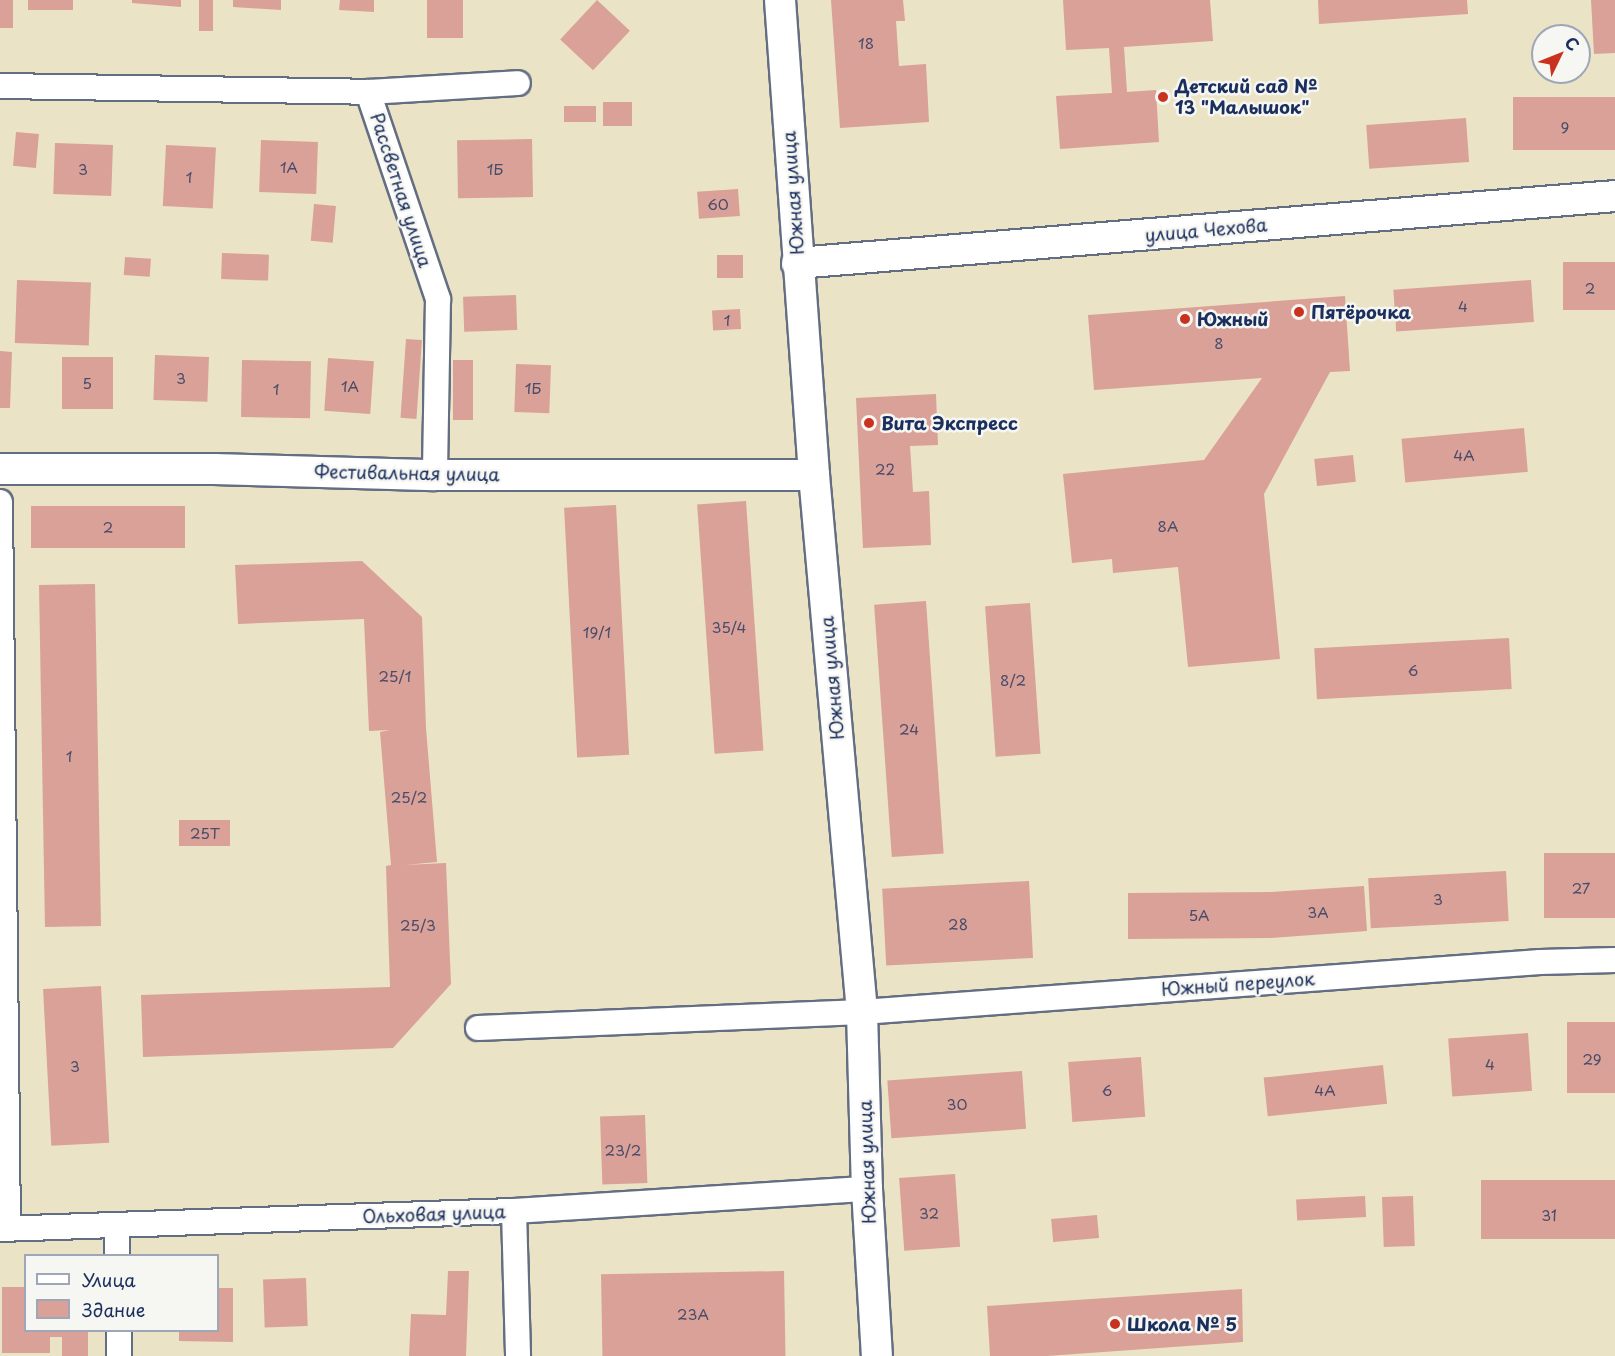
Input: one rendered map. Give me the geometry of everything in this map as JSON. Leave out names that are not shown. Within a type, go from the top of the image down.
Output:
[{"type":"street","name":"Южная улица","points":[[780,0],[797,263],[814,475],[862,1012],[867,1189],[877,1356]]},
{"type":"street","points":[[368,92],[518,83]]},
{"type":"street","name":"Рассветная улица","points":[[0,86],[368,92],[438,299],[435,475]]},
{"type":"street","name":"улица Чехова","points":[[797,263],[1615,196]]},
{"type":"street","name":"Фестивальная улица","points":[[0,470],[214,469],[435,475],[814,475]]},
{"type":"street","points":[[0,502],[4,1229]]},
{"type":"street","name":"Южный переулок","points":[[478,1029],[862,1012],[1540,962],[1615,960]]},
{"type":"street","name":"Ольховая улица","points":[[4,1229],[117,1227],[514,1211],[867,1189]]},
{"type":"street","points":[[514,1211],[518,1356]]},
{"type":"street","points":[[117,1227],[117,1254]]},
{"type":"street","points":[[119,1332],[119,1356]]},
{"type":"building","points":[[0,0],[13,0],[13,28],[0,28]]},
{"type":"building","points":[[28,0],[73,0],[73,10],[28,10]]},
{"type":"building","points":[[132,0],[181,0],[181,7],[132,3]]},
{"type":"building","points":[[199,0],[213,0],[213,31],[199,31]]},
{"type":"building","points":[[233,0],[281,0],[281,10],[233,7]]},
{"type":"building","points":[[340,0],[374,0],[374,12],[339,10]]},
{"type":"building","points":[[427,0],[463,0],[463,38],[427,38]]},
{"type":"building","points":[[597,0],[630,31],[593,70],[560,39]]},
{"type":"building","points":[[831,0],[903,0],[905,21],[896,21],[899,66],[926,64],[929,122],[840,128]]},
{"type":"building","points":[[1063,0],[1210,0],[1213,41],[1124,47],[1127,92],[1156,90],[1159,142],[1060,149],[1056,96],[1112,93],[1109,48],[1066,50]]},
{"type":"building","points":[[1318,0],[1467,0],[1468,14],[1319,24]]},
{"type":"building","points":[[1591,0],[1615,0],[1615,53],[1594,54]]},
{"type":"building","points":[[1513,97],[1615,97],[1615,150],[1513,150]]},
{"type":"building","points":[[603,102],[632,102],[632,126],[603,126]]},
{"type":"building","points":[[564,106],[596,106],[596,122],[564,122]]},
{"type":"building","points":[[1466,118],[1469,162],[1369,169],[1366,125]]},
{"type":"building","points":[[16,132],[39,134],[36,168],[13,166]]},
{"type":"building","points":[[532,139],[533,197],[458,198],[457,140]]},
{"type":"building","points":[[261,140],[318,142],[316,194],[259,192]]},
{"type":"building","points":[[55,143],[113,145],[111,196],[53,194]]},
{"type":"building","points":[[166,145],[216,148],[213,209],[163,206]]},
{"type":"building","points":[[738,189],[740,216],[699,219],[697,192]]},
{"type":"building","points":[[314,204],[336,206],[333,243],[311,241]]},
{"type":"building","points":[[222,253],[269,255],[268,281],[221,279]]},
{"type":"building","points":[[717,255],[743,255],[743,278],[717,278]]},
{"type":"building","points":[[125,257],[151,259],[150,277],[124,275]]},
{"type":"building","points":[[1563,262],[1615,262],[1615,310],[1563,310]]},
{"type":"building","points":[[17,280],[91,283],[89,346],[15,343]]},
{"type":"building","points":[[1531,280],[1534,322],[1396,332],[1393,290]]},
{"type":"building","points":[[516,295],[517,330],[464,332],[463,297]]},
{"type":"building","points":[[1345,296],[1350,371],[1330,372],[1264,494],[1280,659],[1188,667],[1178,567],[1113,573],[1112,559],[1072,563],[1063,474],[1204,460],[1262,378],[1094,390],[1088,315]]},
{"type":"building","points":[[740,309],[741,329],[713,330],[712,310]]},
{"type":"building","points":[[406,339],[422,340],[416,419],[400,418]]},
{"type":"building","points":[[0,351],[12,352],[10,408],[0,408]]},
{"type":"building","points":[[155,355],[209,357],[207,402],[153,400]]},
{"type":"building","points":[[62,357],[113,357],[113,409],[62,409]]},
{"type":"building","points":[[328,358],[374,361],[370,414],[324,411]]},
{"type":"building","points":[[242,360],[311,361],[310,418],[241,417]]},
{"type":"building","points":[[453,360],[473,360],[473,420],[453,420]]},
{"type":"building","points":[[516,364],[551,365],[549,413],[514,412]]},
{"type":"building","points":[[936,394],[938,445],[910,446],[913,492],[929,491],[931,545],[863,548],[856,398]]},
{"type":"building","points":[[1524,428],[1528,472],[1405,483],[1401,439]]},
{"type":"building","points":[[1353,455],[1356,482],[1317,486],[1314,459]]},
{"type":"building","points":[[746,501],[763,750],[715,754],[697,504]]},
{"type":"building","points":[[616,505],[629,755],[577,757],[564,508]]},
{"type":"building","points":[[31,506],[185,506],[185,548],[31,548]]},
{"type":"building","points":[[362,561],[422,617],[426,728],[437,862],[405,865],[446,863],[451,984],[393,1048],[143,1057],[141,995],[390,987],[386,866],[391,865],[380,732],[390,730],[369,731],[364,619],[238,624],[235,565]]},
{"type":"building","points":[[95,584],[101,926],[45,927],[39,585]]},
{"type":"building","points":[[926,601],[944,853],[892,857],[874,605]]},
{"type":"building","points":[[1030,603],[1041,754],[996,757],[985,606]]},
{"type":"building","points":[[1509,638],[1512,689],[1317,699],[1314,648]]},
{"type":"building","points":[[179,820],[230,820],[230,846],[179,846]]},
{"type":"building","points":[[1544,853],[1615,853],[1615,918],[1544,918]]},
{"type":"building","points":[[1506,871],[1509,921],[1371,928],[1368,878]]},
{"type":"building","points":[[1029,881],[1033,958],[886,966],[882,889]]},
{"type":"building","points":[[1364,886],[1367,931],[1271,938],[1128,939],[1128,893],[1271,892]]},
{"type":"building","points":[[101,986],[109,1143],[51,1146],[43,989]]},
{"type":"building","points":[[1567,1022],[1615,1022],[1615,1093],[1567,1093]]},
{"type":"building","points":[[1528,1033],[1532,1091],[1452,1096],[1448,1039]]},
{"type":"building","points":[[1141,1057],[1145,1117],[1072,1122],[1068,1062]]},
{"type":"building","points":[[1383,1065],[1387,1104],[1268,1116],[1264,1078]]},
{"type":"building","points":[[1022,1071],[1026,1129],[891,1138],[887,1080]]},
{"type":"building","points":[[645,1115],[647,1183],[602,1185],[600,1117]]},
{"type":"building","points":[[955,1174],[960,1247],[904,1251],[899,1178]]},
{"type":"building","points":[[1481,1180],[1615,1180],[1615,1239],[1481,1239]]},
{"type":"building","points":[[1365,1196],[1366,1217],[1297,1221],[1296,1200]]},
{"type":"building","points":[[1413,1196],[1415,1246],[1384,1247],[1382,1197]]},
{"type":"building","points":[[1097,1215],[1099,1238],[1053,1242],[1051,1219]]},
{"type":"building","points":[[448,1271],[469,1271],[466,1356],[409,1356],[411,1314],[446,1315]]},
{"type":"building","points":[[784,1271],[785,1356],[602,1356],[601,1274]]},
{"type":"building","points":[[306,1278],[308,1326],[265,1327],[263,1280]]},
{"type":"building","points":[[2,1287],[24,1287],[24,1332],[88,1332],[88,1356],[62,1356],[62,1337],[50,1337],[50,1353],[2,1353]]},
{"type":"building","points":[[219,1288],[233,1288],[233,1342],[179,1341],[179,1332],[219,1332]]},
{"type":"building","name":"Школа № 5","points":[[1242,1289],[1243,1342],[1047,1356],[990,1356],[987,1306]]},
{"type":"place","name":"Детский сад № 13 \"Малышок\"","points":[[1163,97]]},
{"type":"place","name":"Пятёрочка","points":[[1299,312]]},
{"type":"place","name":"Южный","points":[[1185,319]]},
{"type":"place","name":"Вита Экспресс","points":[[869,423]]},
{"type":"place","name":"Школа № 5","points":[[1115,1324]]}]
